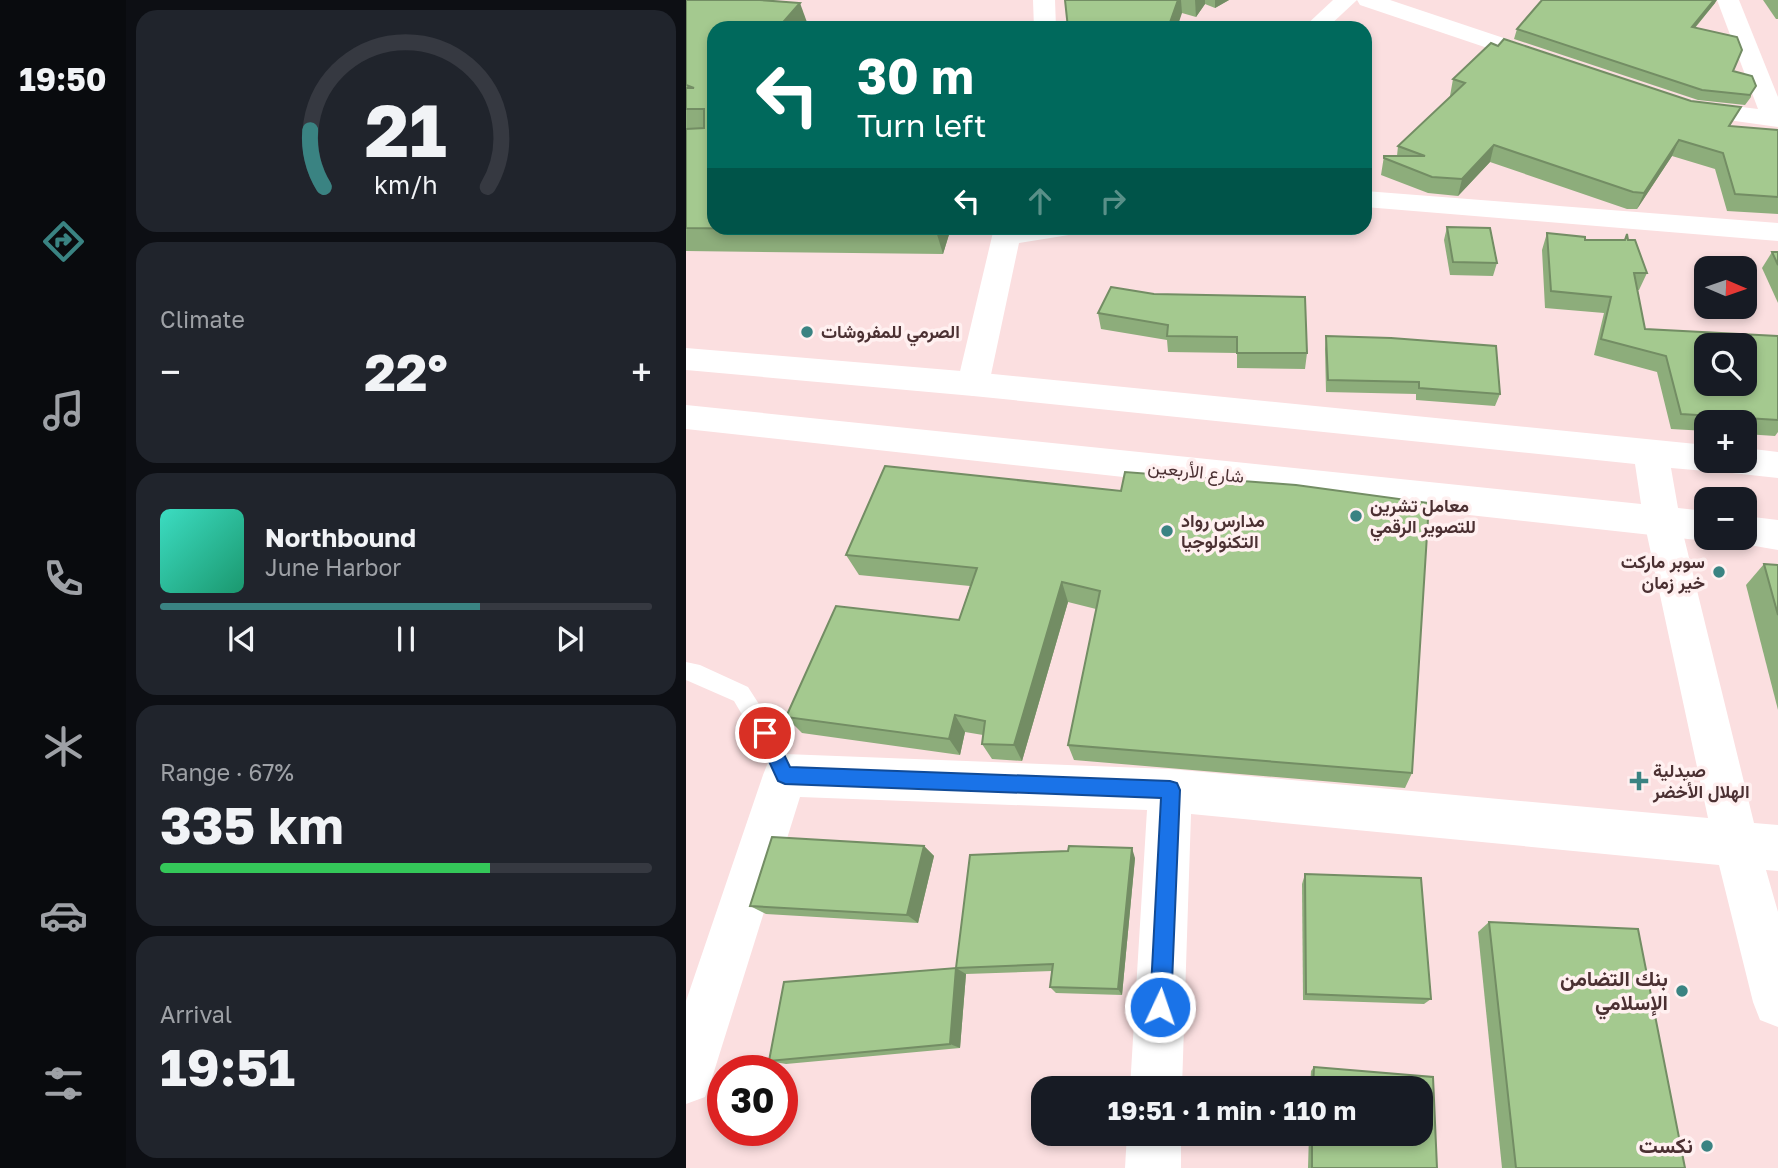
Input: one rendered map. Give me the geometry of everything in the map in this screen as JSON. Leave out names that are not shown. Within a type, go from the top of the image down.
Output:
[{"type":"street","points":[[1044,0],[1045,21]]},
{"type":"street","points":[[1322,21],[1346,0]]},
{"type":"street","points":[[1368,0],[1577,70]]},
{"type":"street","points":[[1668,101],[1694,110],[1776,119],[1728,0]]},
{"type":"street","points":[[1372,200],[1778,232]]},
{"type":"street","points":[[973,384],[1006,235]]},
{"type":"street","points":[[686,359],[973,384],[1694,457]]},
{"type":"street","name":"شارع الأربعين","points":[[686,417],[1694,525]]},
{"type":"street","points":[[686,433],[728,422]]},
{"type":"street","points":[[1651,452],[1662,521],[1757,846],[1778,1002]]},
{"type":"street","points":[[1757,463],[1778,465]]},
{"type":"street","points":[[1757,532],[1778,535]]},
{"type":"street","points":[[686,1078],[785,775],[1170,790],[1757,846]]},
{"type":"street","points":[[1157,1076],[1170,790]]},
{"type":"street","points":[[1153,1168],[1154,1146]]},
{"type":"lane","points":[[686,671],[693,671],[741,694],[765,733],[785,775]]},
{"type":"building","points":[[686,0],[800,3],[784,21],[707,21],[707,228],[686,228],[686,129],[704,128],[704,109],[686,109],[686,88],[694,88],[686,85]]},
{"type":"building","points":[[1065,0],[1178,0],[1170,21],[1067,21]]},
{"type":"building","points":[[1542,0],[1714,0],[1692,27],[1737,37],[1742,50],[1733,71],[1752,76],[1756,86],[1750,95],[1702,90],[1517,29]]},
{"type":"building","points":[[1504,39],[1691,101],[1741,107],[1729,126],[1778,130],[1778,197],[1735,194],[1723,153],[1679,140],[1644,193],[1633,192],[1494,145],[1462,179],[1432,177],[1384,158],[1425,156],[1398,146],[1465,83],[1453,79],[1491,43],[1498,46]]},
{"type":"building","points":[[1447,227],[1490,228],[1497,263],[1453,262]]},
{"type":"building","points":[[1547,233],[1585,237],[1585,240],[1625,240],[1627,234],[1628,240],[1635,240],[1647,273],[1634,273],[1645,329],[1721,333],[1694,333],[1694,396],[1757,396],[1757,335],[1778,336],[1778,420],[1757,419],[1757,410],[1694,410],[1694,415],[1681,414],[1666,356],[1601,339],[1611,297],[1551,291]]},
{"type":"building","points":[[1772,252],[1778,252],[1778,265]]},
{"type":"building","points":[[1111,287],[1154,294],[1305,297],[1307,353],[1237,353],[1237,337],[1167,336],[1168,325],[1098,313]]},
{"type":"building","points":[[1326,336],[1496,346],[1500,394],[1419,388],[1419,382],[1328,380]]},
{"type":"building","points":[[885,466],[1121,491],[1125,472],[1296,485],[1429,503],[1412,773],[1068,745],[1100,591],[1062,582],[1014,745],[982,744],[985,721],[955,715],[949,739],[786,717],[836,606],[959,620],[977,568],[846,555]]},
{"type":"building","points":[[1764,564],[1778,565],[1778,615]]},
{"type":"building","points":[[772,837],[924,846],[907,915],[750,906]]},
{"type":"building","points":[[1069,846],[1132,848],[1118,989],[1050,987],[1053,964],[956,968],[970,855],[1068,851]]},
{"type":"building","points":[[1305,874],[1421,878],[1431,999],[1306,994]]},
{"type":"building","points":[[1489,922],[1638,929],[1685,1168],[1516,1168]]},
{"type":"building","points":[[956,968],[950,1044],[798,1058],[798,1055],[770,1055],[784,982]]},
{"type":"building","points":[[1314,1067],[1421,1076],[1314,1076]]},
{"type":"building","points":[[1433,1077],[1437,1168],[1312,1168],[1312,1146],[1433,1146]]},
{"type":"place","name":"الصرمي للمفروشات","points":[[807,332]]},
{"type":"place","name":"معامل تشرين للتصوير الرقمي","points":[[1356,516]]},
{"type":"place","name":"مدارس رواد التكنولوجيا","points":[[1167,531]]},
{"type":"place","name":"سوبر ماركت خير زمان","points":[[1719,572]]},
{"type":"place","name":"صيدلية الهلال الأخضر","points":[[1639,781]]},
{"type":"place","name":"بنك التضامن الإسلامي","points":[[1682,991]]},
{"type":"place","name":"نكست","points":[[1707,1146]]},
{"type":"route","points":[[765,733],[785,775],[1170,790],[1160,1007]]}]
